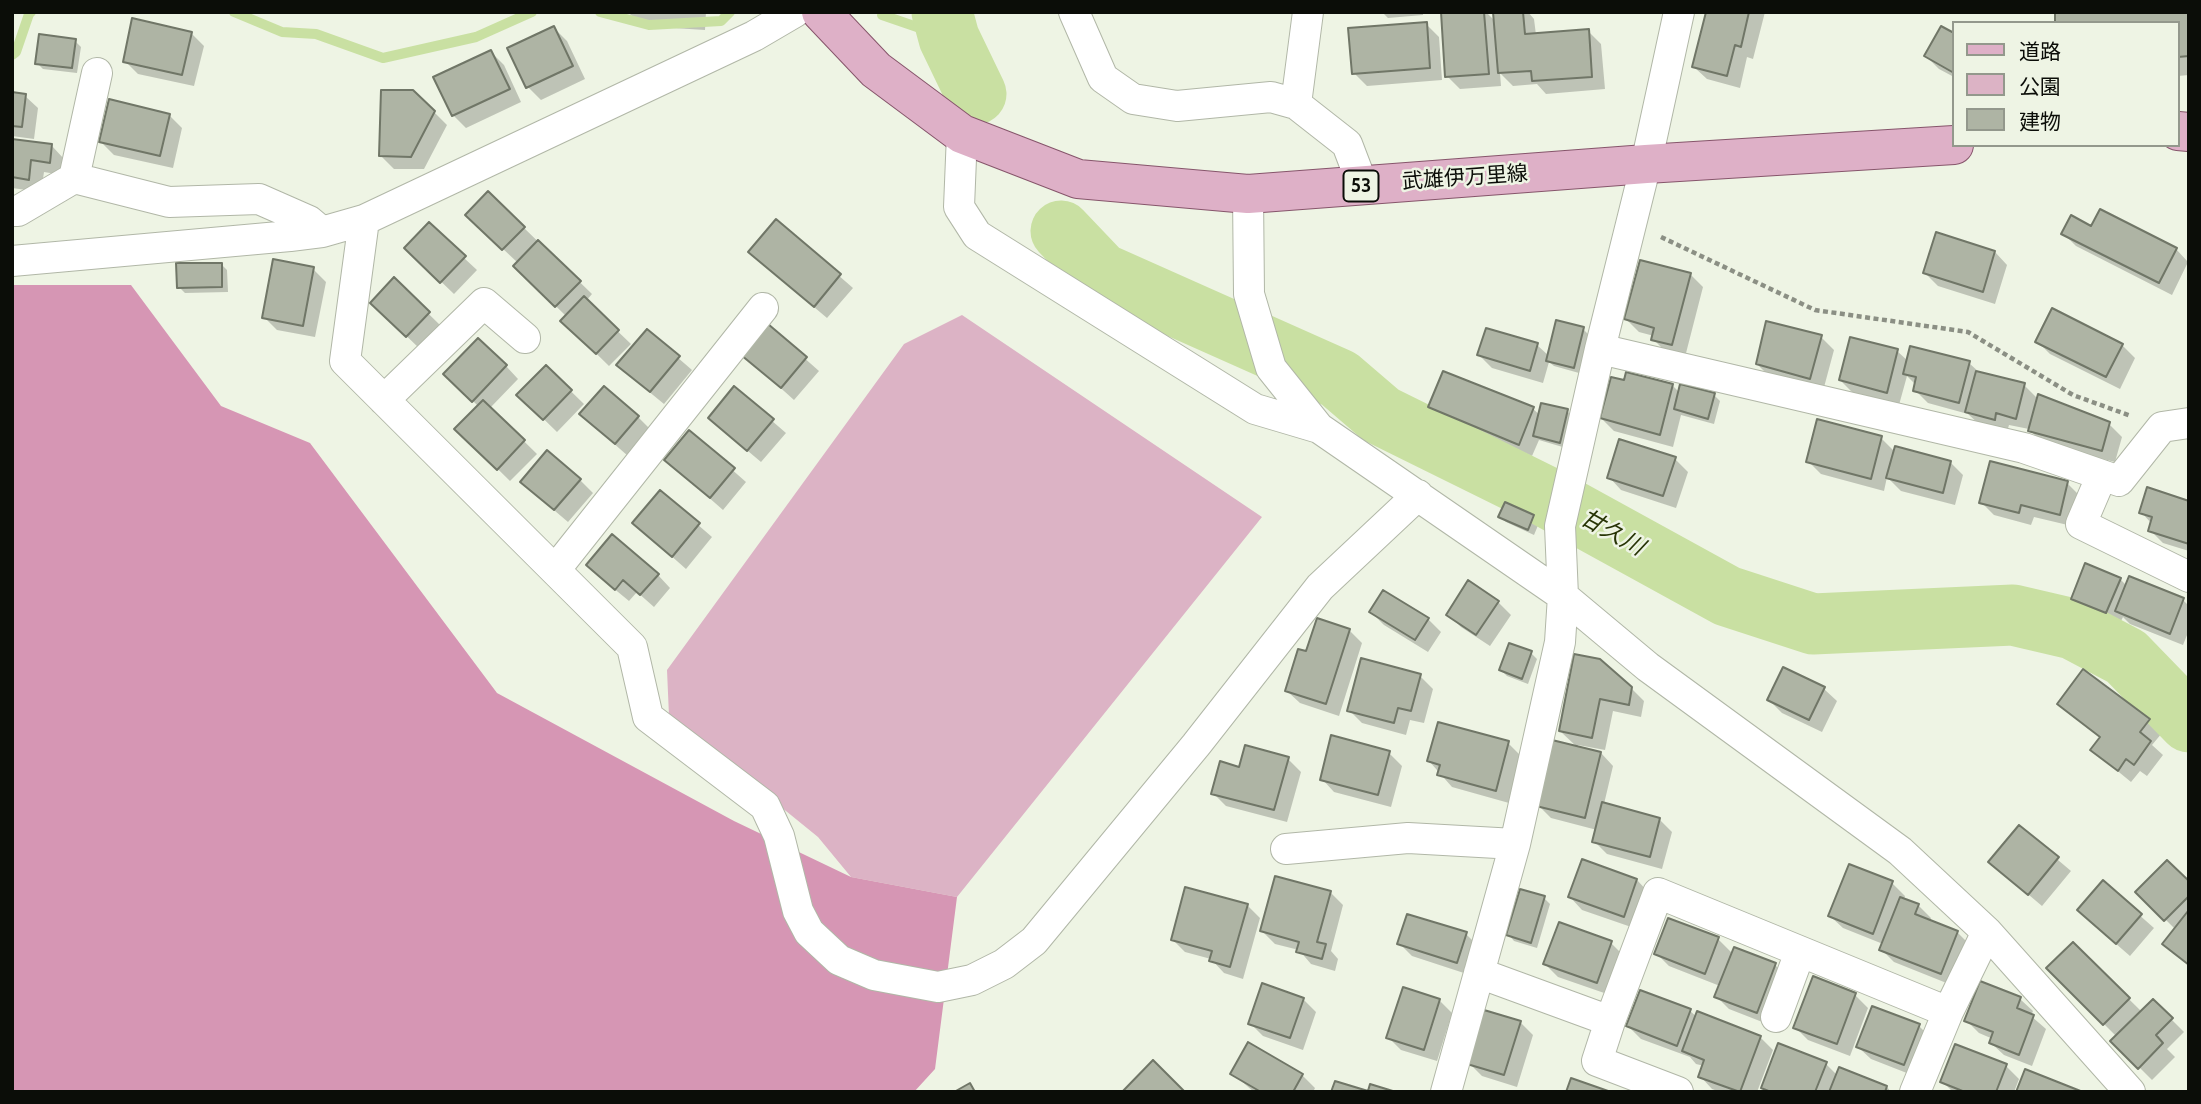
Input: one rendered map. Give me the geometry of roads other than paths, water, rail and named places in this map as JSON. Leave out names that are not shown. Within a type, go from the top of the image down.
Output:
[{"type":"main road","name":"武雄伊万里線","points":[[821,12],[876,70],[962,134],[1078,179],[1248,194],[1646,164],[1952,145]]},
{"type":"street","points":[[12,261],[323,232],[364,220],[754,36],[795,12]]},
{"type":"street","points":[[1074,12],[1103,78],[1133,99],[1177,106],[1270,97],[1296,104],[1347,144],[1363,186]]},
{"type":"street","points":[[1296,104],[1308,12]]},
{"type":"street","points":[[1446,1092],[1515,844],[1560,642],[1563,596],[1560,526],[1646,164],[1679,12]]},
{"type":"street","points":[[74,178],[97,73]]},
{"type":"street","points":[[962,134],[959,207],[977,235],[1255,409],[1319,428]]},
{"type":"street","points":[[12,211],[18,211],[74,178],[169,202],[258,199],[309,221],[323,232]]},
{"type":"street","points":[[1248,194],[1249,295],[1271,368],[1319,428],[1563,596],[1648,667],[1900,851],[1987,932],[2130,1092]]},
{"type":"street","points":[[364,220],[345,361],[632,647],[648,717],[765,806],[779,836],[798,911],[809,932],[839,960],[874,975],[938,987],[972,980],[1004,964],[1034,941],[1320,587],[1418,495]]},
{"type":"street","points":[[384,400],[484,303],[525,338]]},
{"type":"street","points":[[555,570],[763,308]]},
{"type":"street","points":[[1600,349],[2024,448],[2119,481],[2175,425]]},
{"type":"street","points":[[2102,475],[2081,524],[2189,577]]},
{"type":"street","points":[[1286,849],[1408,838],[1515,844]]},
{"type":"street","points":[[1678,1092],[1597,1060],[1658,893],[1948,1012]]},
{"type":"street","points":[[1914,1092],[1948,1012],[1987,932]]},
{"type":"street","points":[[1776,1017],[1800,952]]},
{"type":"street","points":[[1479,973],[1610,1021]]},
{"type":"waterway","points":[[12,55],[16,52],[31,12]]},
{"type":"waterway","points":[[234,12],[282,32],[316,34],[383,58],[476,37],[532,12]]},
{"type":"waterway","points":[[600,12],[649,25],[721,21],[730,12]]},
{"type":"waterway","name":"甘久川","points":[[942,12],[949,38],[976,94]]},
{"type":"waterway","points":[[882,15],[949,38]]},
{"type":"waterway","name":"甘久川","points":[[1061,231],[1101,273],[1339,379],[1381,415],[1545,496],[1727,596],[1813,624],[2013,615],[2073,629],[2126,657],[2189,722]]}]
